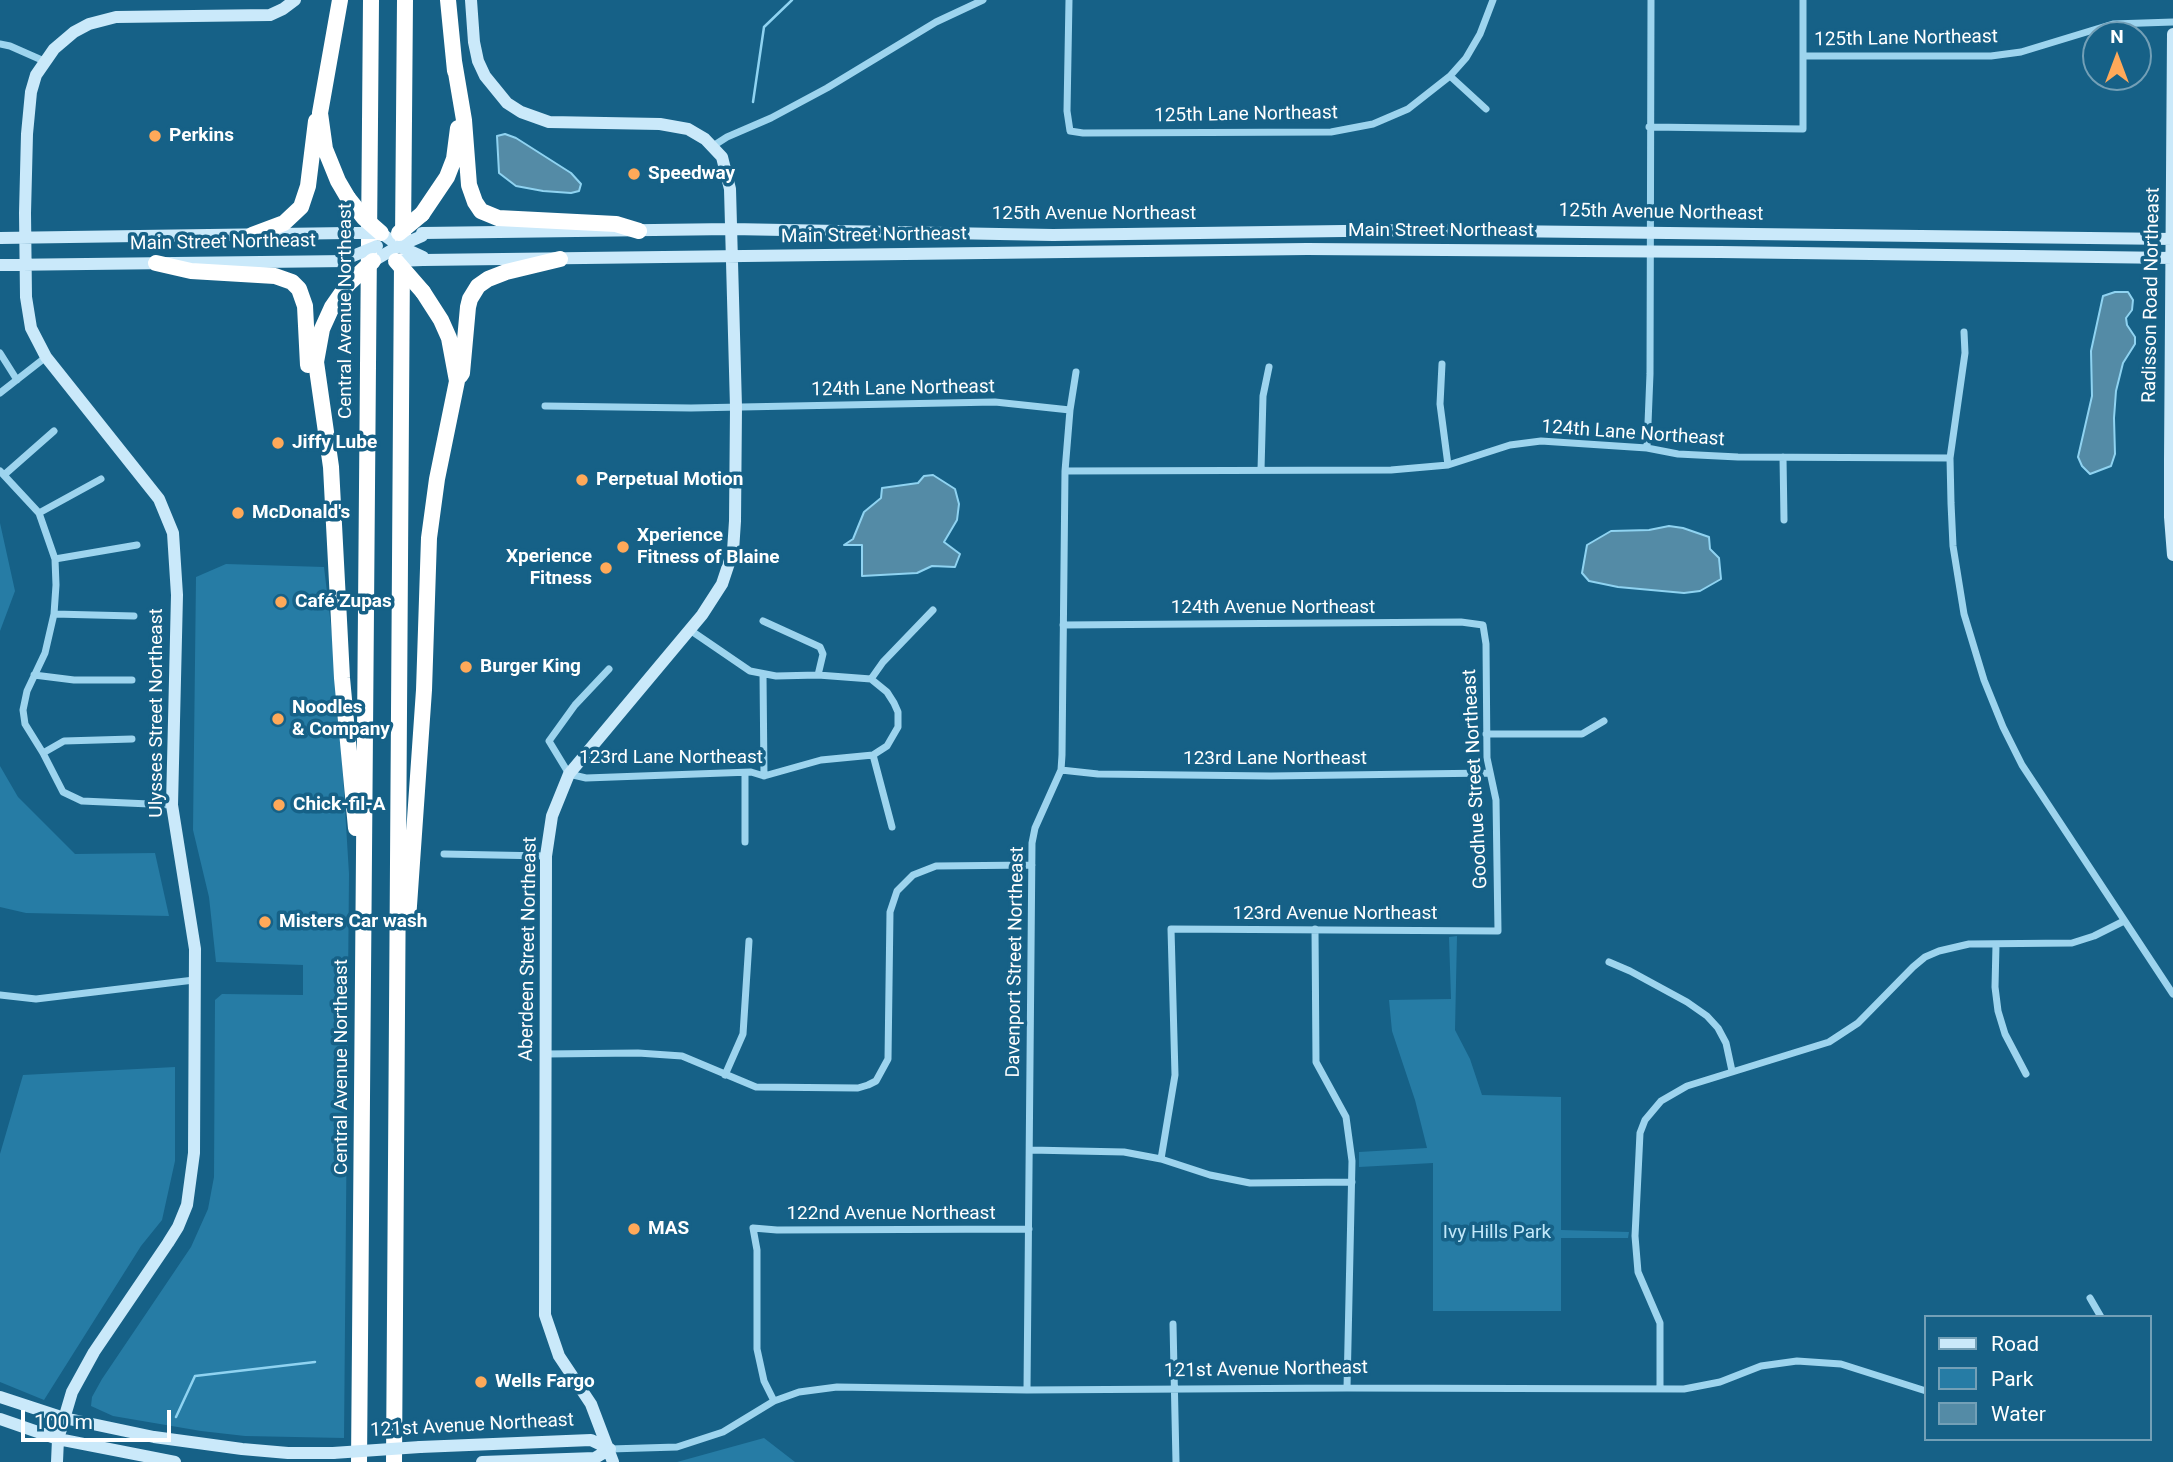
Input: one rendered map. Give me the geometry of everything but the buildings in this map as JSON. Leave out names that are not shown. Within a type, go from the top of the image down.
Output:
[{"type":"highway","points":[[340,0],[320,113],[325,149],[348,198],[442,320],[449,338],[457,380],[437,479],[429,538],[423,703],[406,947],[398,995]]},
{"type":"highway","name":"Central Avenue Northeast","points":[[359,1462],[371,0]]},
{"type":"highway","points":[[394,1462],[405,0]]},
{"type":"highway","points":[[364,886],[353,803],[341,664],[331,467],[317,372],[318,345],[328,314],[348,284],[422,214],[440,190],[454,159],[458,121],[448,0]]},
{"type":"highway","points":[[454,61],[464,120],[470,185],[481,211],[499,218],[616,224],[639,231]]},
{"type":"highway","points":[[252,235],[284,223],[301,207],[308,186],[313,125],[320,113]]},
{"type":"highway","points":[[457,380],[462,373],[470,299],[478,286],[506,272],[561,259]]},
{"type":"highway","points":[[156,263],[191,271],[275,276],[296,286],[305,306],[308,366],[313,392],[324,422]]},
{"type":"street","points":[[0,44],[44,61],[63,40],[102,19],[270,15],[295,0]]},
{"type":"street","points":[[471,0],[474,42],[481,69],[496,92],[521,112],[549,122],[660,124],[681,126],[695,132],[713,146],[722,158],[729,180],[732,229]]},
{"type":"street","points":[[713,146],[824,89],[936,22],[984,0]]},
{"type":"street","name":"125th Lane Northeast","points":[[1069,0],[1067,111],[1070,131],[1331,132],[1373,124],[1408,109],[1450,76]]},
{"type":"street","points":[[1486,109],[1450,76],[1466,58],[1480,34],[1493,0]]},
{"type":"street","points":[[1647,448],[1651,0]]},
{"type":"street","points":[[1649,127],[1803,129],[1803,0]]},
{"type":"street","name":"125th Lane Northeast","points":[[1802,56],[1991,56],[2021,52],[2113,24],[2173,22]]},
{"type":"street","name":"Radisson Road Northeast","points":[[2173,34],[2169,517],[2173,555]]},
{"type":"street","name":"Ulysses Street Northeast","points":[[44,61],[36,75],[29,111],[26,238],[28,318],[46,357],[159,499],[173,533],[177,595],[172,805],[195,949],[194,1153],[187,1205],[178,1227],[94,1352],[72,1392],[58,1439],[57,1462]]},
{"type":"street","name":"Main Street Northeast","points":[[0,265],[346,260],[425,234],[732,229],[897,232]]},
{"type":"street","name":"Aberdeen Street Northeast","points":[[612,1455],[591,1404],[559,1356],[545,1315],[546,856],[552,816],[569,774],[690,630],[722,584],[733,551],[736,407],[732,229]]},
{"type":"street","name":"125th Avenue Northeast","points":[[897,232],[1054,235],[1416,230],[2172,239]]},
{"type":"street","name":"Main Street Northeast","points":[[0,238],[345,235],[425,259],[1307,249],[1749,253]]},
{"type":"street","name":"125th Avenue Northeast","points":[[1749,253],[2172,258]]},
{"type":"street","points":[[1964,332],[1965,353],[1950,458],[1953,546],[1964,614],[1993,704],[2022,765],[2173,995]]},
{"type":"street","points":[[0,353],[17,380]]},
{"type":"street","points":[[0,393],[46,357]]},
{"type":"street","points":[[1442,365],[1440,404],[1448,464]]},
{"type":"street","points":[[1261,470],[1263,396],[1269,367]]},
{"type":"street","name":"Davenport Street Northeast","points":[[1027,1391],[1032,865],[1035,828],[1061,770],[1065,471],[1076,372]]},
{"type":"street","name":"124th Lane Northeast","points":[[545,406],[736,407],[995,402],[1070,410]]},
{"type":"street","points":[[54,431],[2,473],[39,513],[55,558],[54,614],[45,653],[27,691],[23,710],[25,724],[62,792],[82,802],[172,805]]},
{"type":"street","name":"124th Lane Northeast","points":[[1065,471],[1391,470],[1448,464],[1524,442],[1647,448],[1690,454],[1950,458]]},
{"type":"street","points":[[1783,457],[1784,520]]},
{"type":"street","points":[[39,513],[101,479]]},
{"type":"street","points":[[55,558],[137,545]]},
{"type":"street","points":[[871,679],[883,662],[933,610]]},
{"type":"street","points":[[54,614],[134,616]]},
{"type":"street","points":[[763,621],[820,647],[822,654],[818,675]]},
{"type":"street","name":"124th Avenue Northeast","points":[[1063,625],[1461,622],[1483,625]]},
{"type":"street","name":"Goodhue Street Northeast","points":[[1483,625],[1486,645],[1486,734],[1496,800],[1498,931]]},
{"type":"street","points":[[690,630],[750,671],[763,674],[871,679],[887,692],[898,712],[898,727],[887,746],[873,755],[892,827]]},
{"type":"street","points":[[569,774],[549,741],[575,705],[609,669]]},
{"type":"street","points":[[763,674],[764,776]]},
{"type":"street","points":[[34,675],[74,680],[132,680]]},
{"type":"street","points":[[1486,734],[1582,734],[1604,721]]},
{"type":"street","points":[[43,753],[64,741],[132,739]]},
{"type":"street","name":"123rd Lane Northeast","points":[[569,774],[586,778],[751,772],[764,776],[821,760],[873,755]]},
{"type":"street","name":"123rd Lane Northeast","points":[[1061,770],[1098,774],[1490,773]]},
{"type":"street","points":[[744,773],[746,842]]},
{"type":"street","points":[[444,854],[546,856]]},
{"type":"street","points":[[546,1054],[638,1053],[682,1056],[746,1084],[769,1088],[858,1088],[876,1081],[888,1059],[890,912],[897,891],[904,882],[923,869],[936,866],[1032,865]]},
{"type":"street","points":[[1660,1389],[1660,1322],[1638,1272],[1635,1236],[1638,1144],[1645,1120],[1654,1108],[1670,1094],[1687,1086],[1829,1042],[1858,1023],[1925,957],[1939,951],[1969,944],[2072,943],[2094,936],[2124,921]]},
{"type":"street","name":"123rd Avenue Northeast","points":[[1161,1159],[1175,1075],[1171,929],[1498,931]]},
{"type":"street","points":[[1315,929],[1316,1062],[1346,1117],[1352,1161],[1347,1388]]},
{"type":"street","points":[[725,1075],[743,1034],[749,940]]},
{"type":"street","points":[[1996,944],[1995,987],[1998,1011],[2026,1074]]},
{"type":"street","points":[[1609,962],[1675,995],[1707,1016],[1726,1043],[1732,1071]]},
{"type":"street","points":[[0,995],[36,999],[194,980]]},
{"type":"street","points":[[1030,1150],[1124,1152],[1250,1183],[1352,1182]]},
{"type":"street","name":"122nd Avenue Northeast","points":[[774,1401],[764,1381],[757,1349],[757,1250],[753,1228],[1029,1229]]},
{"type":"street","points":[[2090,1298],[2100,1315]]},
{"type":"street","points":[[1173,1324],[1175,1462]]},
{"type":"street","name":"121st Avenue Northeast","points":[[482,1462],[595,1458],[677,1447],[723,1432],[774,1401],[799,1392],[827,1388],[1027,1391],[1660,1389],[1702,1387],[1761,1366],[1778,1362],[1809,1361],[1851,1366],[1924,1391]]},
{"type":"street","name":"121st Avenue Northeast","points":[[0,1397],[64,1418],[198,1444],[288,1453],[591,1440],[612,1455]]},
{"type":"street","points":[[0,1419],[58,1439],[175,1462]]},
{"type":"green space","points":[[0,523],[15,591],[0,631]]},
{"type":"green space","points":[[226,564],[324,567],[337,677],[349,874],[344,1438],[245,1436],[201,1431],[113,1416],[91,1406],[92,1397],[102,1379],[191,1247],[208,1209],[214,1177],[215,1000],[222,994],[303,995],[303,965],[216,962],[209,897],[193,830],[196,577]]},
{"type":"green space","points":[[0,766],[18,797],[75,854],[155,853],[169,916],[26,913],[0,907]]},
{"type":"green space","name":"Ivy Hills Park","points":[[1457,936],[1455,1030],[1470,1059],[1482,1095],[1561,1097],[1561,1230],[1629,1232],[1628,1238],[1561,1238],[1561,1311],[1433,1311],[1433,1163],[1359,1167],[1359,1152],[1427,1148],[1415,1100],[1392,1031],[1389,1000],[1451,999],[1449,937]]},
{"type":"green space","points":[[175,1067],[175,1161],[162,1220],[141,1246],[44,1400],[0,1382],[0,1154],[23,1075]]},
{"type":"green space","points":[[764,1438],[795,1462],[677,1462]]},
{"type":"water","points":[[505,134],[516,138],[571,173],[581,184],[579,191],[543,191],[516,186],[499,173],[497,136]]},
{"type":"water","points":[[2128,292],[2133,300],[2132,310],[2126,318],[2135,337],[2135,344],[2123,363],[2116,391],[2115,454],[2111,466],[2090,474],[2078,457],[2092,396],[2091,351],[2103,296]]},
{"type":"water","points":[[933,475],[955,489],[959,504],[957,520],[944,542],[960,554],[955,567],[932,566],[917,573],[862,576],[862,545],[844,545],[853,539],[864,512],[881,498],[882,488],[918,483],[924,476]]},
{"type":"water","points":[[1669,526],[1709,537],[1710,549],[1719,558],[1721,579],[1700,591],[1684,593],[1618,587],[1589,581],[1582,573],[1587,545],[1611,531],[1649,530]]},
{"type":"waterway","points":[[753,102],[764,27],[792,0]]},
{"type":"waterway","points":[[176,1417],[195,1376],[315,1362]]},
{"type":"place","name":"Perkins","points":[[155,136]]},
{"type":"place","name":"Speedway","points":[[634,174]]},
{"type":"place","name":"Jiffy Lube","points":[[278,443]]},
{"type":"place","name":"Perpetual Motion","points":[[582,480]]},
{"type":"place","name":"McDonald's","points":[[238,513]]},
{"type":"place","name":"Xperience Fitness of Blaine","points":[[623,547]]},
{"type":"place","name":"Xperience Fitness","points":[[606,568]]},
{"type":"place","name":"Café Zupas","points":[[281,602]]},
{"type":"place","name":"Burger King","points":[[466,667]]},
{"type":"place","name":"Noodles & Company","points":[[278,719]]},
{"type":"place","name":"Chick-fil-A","points":[[279,805]]},
{"type":"place","name":"Misters Car wash","points":[[265,922]]},
{"type":"place","name":"MAS","points":[[634,1229]]},
{"type":"place","name":"Wells Fargo","points":[[481,1382]]}]
